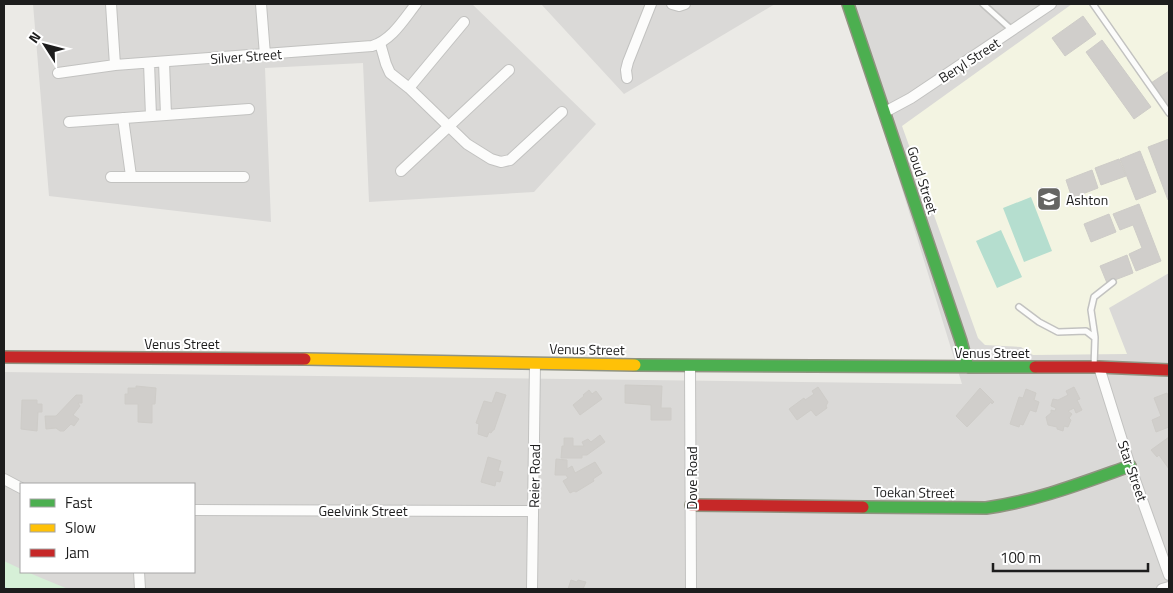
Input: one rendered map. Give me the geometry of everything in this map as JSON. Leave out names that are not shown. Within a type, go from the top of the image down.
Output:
[{"type":"street","points":[[111,4],[115,65]]},
{"type":"street","points":[[261,4],[265,55]]},
{"type":"street","points":[[416,4],[393,33],[380,43],[390,74],[409,88],[467,144],[491,159],[501,162],[510,160],[562,112]]},
{"type":"street","points":[[627,78],[628,62],[651,4]]},
{"type":"street","points":[[672,4],[679,6],[685,4]]},
{"type":"street","name":"Goud Street","points":[[848,4],[968,367]]},
{"type":"street","name":"Beryl Street","points":[[885,112],[911,98],[1051,4]]},
{"type":"street","points":[[409,88],[464,22]]},
{"type":"street","name":"Silver Street","points":[[58,73],[115,65],[265,55],[372,46],[380,43]]},
{"type":"street","points":[[164,62],[166,115]]},
{"type":"street","points":[[150,63],[151,116]]},
{"type":"street","points":[[401,171],[510,70]]},
{"type":"street","points":[[69,122],[249,109]]},
{"type":"street","points":[[123,118],[131,176]]},
{"type":"street","points":[[111,177],[244,176]]},
{"type":"street","name":"Venus Street","points":[[4,357],[690,366],[1096,367],[1169,370]]},
{"type":"street","name":"Reier Road","points":[[532,589],[535,363]]},
{"type":"street","name":"Dove Road","points":[[690,366],[691,589]]},
{"type":"street","name":"Star Street","points":[[1096,367],[1169,575]]},
{"type":"street","name":"Toekan Street","points":[[691,505],[986,508],[1034,500],[1130,466]]},
{"type":"street","points":[[4,479],[20,487]]},
{"type":"street","name":"Geelvink Street","points":[[195,510],[533,511]]},
{"type":"street","points":[[139,573],[140,589]]},
{"type":"street","points":[[1162,589],[1169,587]]},
{"type":"lane","points":[[983,4],[1013,31]]},
{"type":"lane","points":[[1093,4],[1169,113]]},
{"type":"lane","points":[[1096,367],[1092,310],[1094,297],[1113,282]]},
{"type":"lane","points":[[1019,306],[1039,322],[1058,332],[1086,331],[1095,338]]},
{"type":"shaded area","points":[[33,4],[472,4],[596,124],[534,192],[369,202],[363,63],[265,68],[271,222],[49,196]]},
{"type":"shaded area","points":[[541,4],[775,4],[624,94]]},
{"type":"shaded area","points":[[845,4],[1169,4],[1169,589],[4,589],[4,372],[962,384]]},
{"type":"shaded area","name":"Ashton","points":[[1072,4],[1169,4],[1169,273],[1109,308],[1127,354],[1033,355],[1021,347],[985,345],[978,338],[902,126]]},
{"type":"green space","points":[[1031,197],[1052,251],[1024,262],[1003,208]]},
{"type":"green space","points":[[1001,230],[1022,277],[997,288],[976,241]]},
{"type":"green space","points":[[4,561],[20,569],[20,573],[29,573],[68,589],[4,589]]},
{"type":"building","points":[[1083,16],[1096,34],[1065,56],[1052,38]]},
{"type":"building","points":[[1102,40],[1151,107],[1134,119],[1086,52]]},
{"type":"building","points":[[1169,71],[1169,107],[1151,83]]},
{"type":"building","points":[[1169,139],[1169,199],[1168,200],[1148,147]]},
{"type":"building","points":[[1140,151],[1156,192],[1136,200],[1120,159]]},
{"type":"building","points":[[1119,159],[1126,176],[1101,185],[1095,168]]},
{"type":"building","points":[[1092,170],[1098,188],[1072,198],[1066,180]]},
{"type":"building","points":[[1139,204],[1161,261],[1136,271],[1129,254],[1142,248],[1133,225],[1120,230],[1113,214]]},
{"type":"building","points":[[1109,214],[1116,232],[1091,242],[1084,224]]},
{"type":"building","points":[[1127,255],[1133,273],[1107,283],[1100,266]]},
{"type":"building","points":[[625,385],[662,386],[661,408],[671,408],[671,420],[651,420],[651,405],[625,403]]},
{"type":"building","points":[[136,386],[156,388],[155,404],[152,404],[152,423],[138,422],[138,404],[125,404],[125,394],[128,394],[128,388],[136,388]]},
{"type":"building","points":[[818,387],[828,402],[827,408],[816,416],[811,410],[797,420],[789,409],[804,398],[805,400],[814,394],[812,391]]},
{"type":"building","points":[[1074,387],[1080,399],[1077,400],[1082,410],[1076,413],[1074,408],[1068,411],[1072,414],[1069,418],[1071,420],[1068,427],[1064,426],[1063,431],[1048,425],[1046,417],[1051,413],[1051,410],[1055,411],[1056,408],[1051,406],[1053,399],[1058,400],[1068,395],[1066,391]]},
{"type":"building","points":[[980,388],[994,402],[992,404],[991,402],[967,427],[956,416]]},
{"type":"building","points":[[1026,389],[1036,393],[1034,400],[1039,402],[1036,412],[1030,410],[1023,425],[1020,424],[1019,427],[1010,424],[1019,397],[1023,398]]},
{"type":"building","points":[[589,390],[592,394],[596,391],[602,399],[580,415],[573,405]]},
{"type":"building","points":[[496,392],[506,395],[494,430],[491,433],[489,432],[487,437],[478,434],[479,424],[476,423],[484,401],[492,403]]},
{"type":"building","points":[[1167,393],[1169,400],[1169,427],[1156,432],[1152,420],[1161,416],[1154,398]]},
{"type":"building","points":[[76,395],[82,395],[82,403],[78,403],[80,406],[73,415],[79,419],[74,426],[71,424],[64,431],[56,428],[46,429],[45,416],[56,416]]},
{"type":"building","points":[[22,400],[37,400],[37,404],[42,404],[42,412],[38,412],[37,431],[21,429]]},
{"type":"building","points":[[600,435],[605,442],[587,455],[582,455],[582,458],[561,458],[564,438],[573,438],[573,446],[584,446],[582,442],[588,439],[591,442]]},
{"type":"building","points":[[1169,437],[1169,469],[1159,455],[1157,457],[1151,450]]},
{"type":"building","points":[[488,457],[501,461],[498,471],[503,472],[500,482],[496,481],[495,486],[481,482]]},
{"type":"building","points":[[556,459],[567,460],[567,469],[572,466],[575,473],[595,462],[602,473],[593,479],[594,481],[576,492],[570,493],[563,481],[568,478],[566,475],[555,475]]},
{"type":"building","points":[[571,580],[586,582],[583,589],[568,589]]},
{"type":"traffic: fast","points":[[848,4],[961,341],[968,367]]},
{"type":"traffic: fast","points":[[635,365],[1035,367]]},
{"type":"traffic: fast","points":[[863,507],[986,508],[1041,496],[1130,466]]},
{"type":"traffic: slow","points":[[305,359],[635,365]]},
{"type":"traffic: jam","points":[[4,357],[305,359]]},
{"type":"traffic: jam","points":[[1035,367],[1169,370]]},
{"type":"traffic: jam","points":[[691,505],[863,507]]},
{"type":"place","name":"Ashton","points":[[1049,199]]}]
